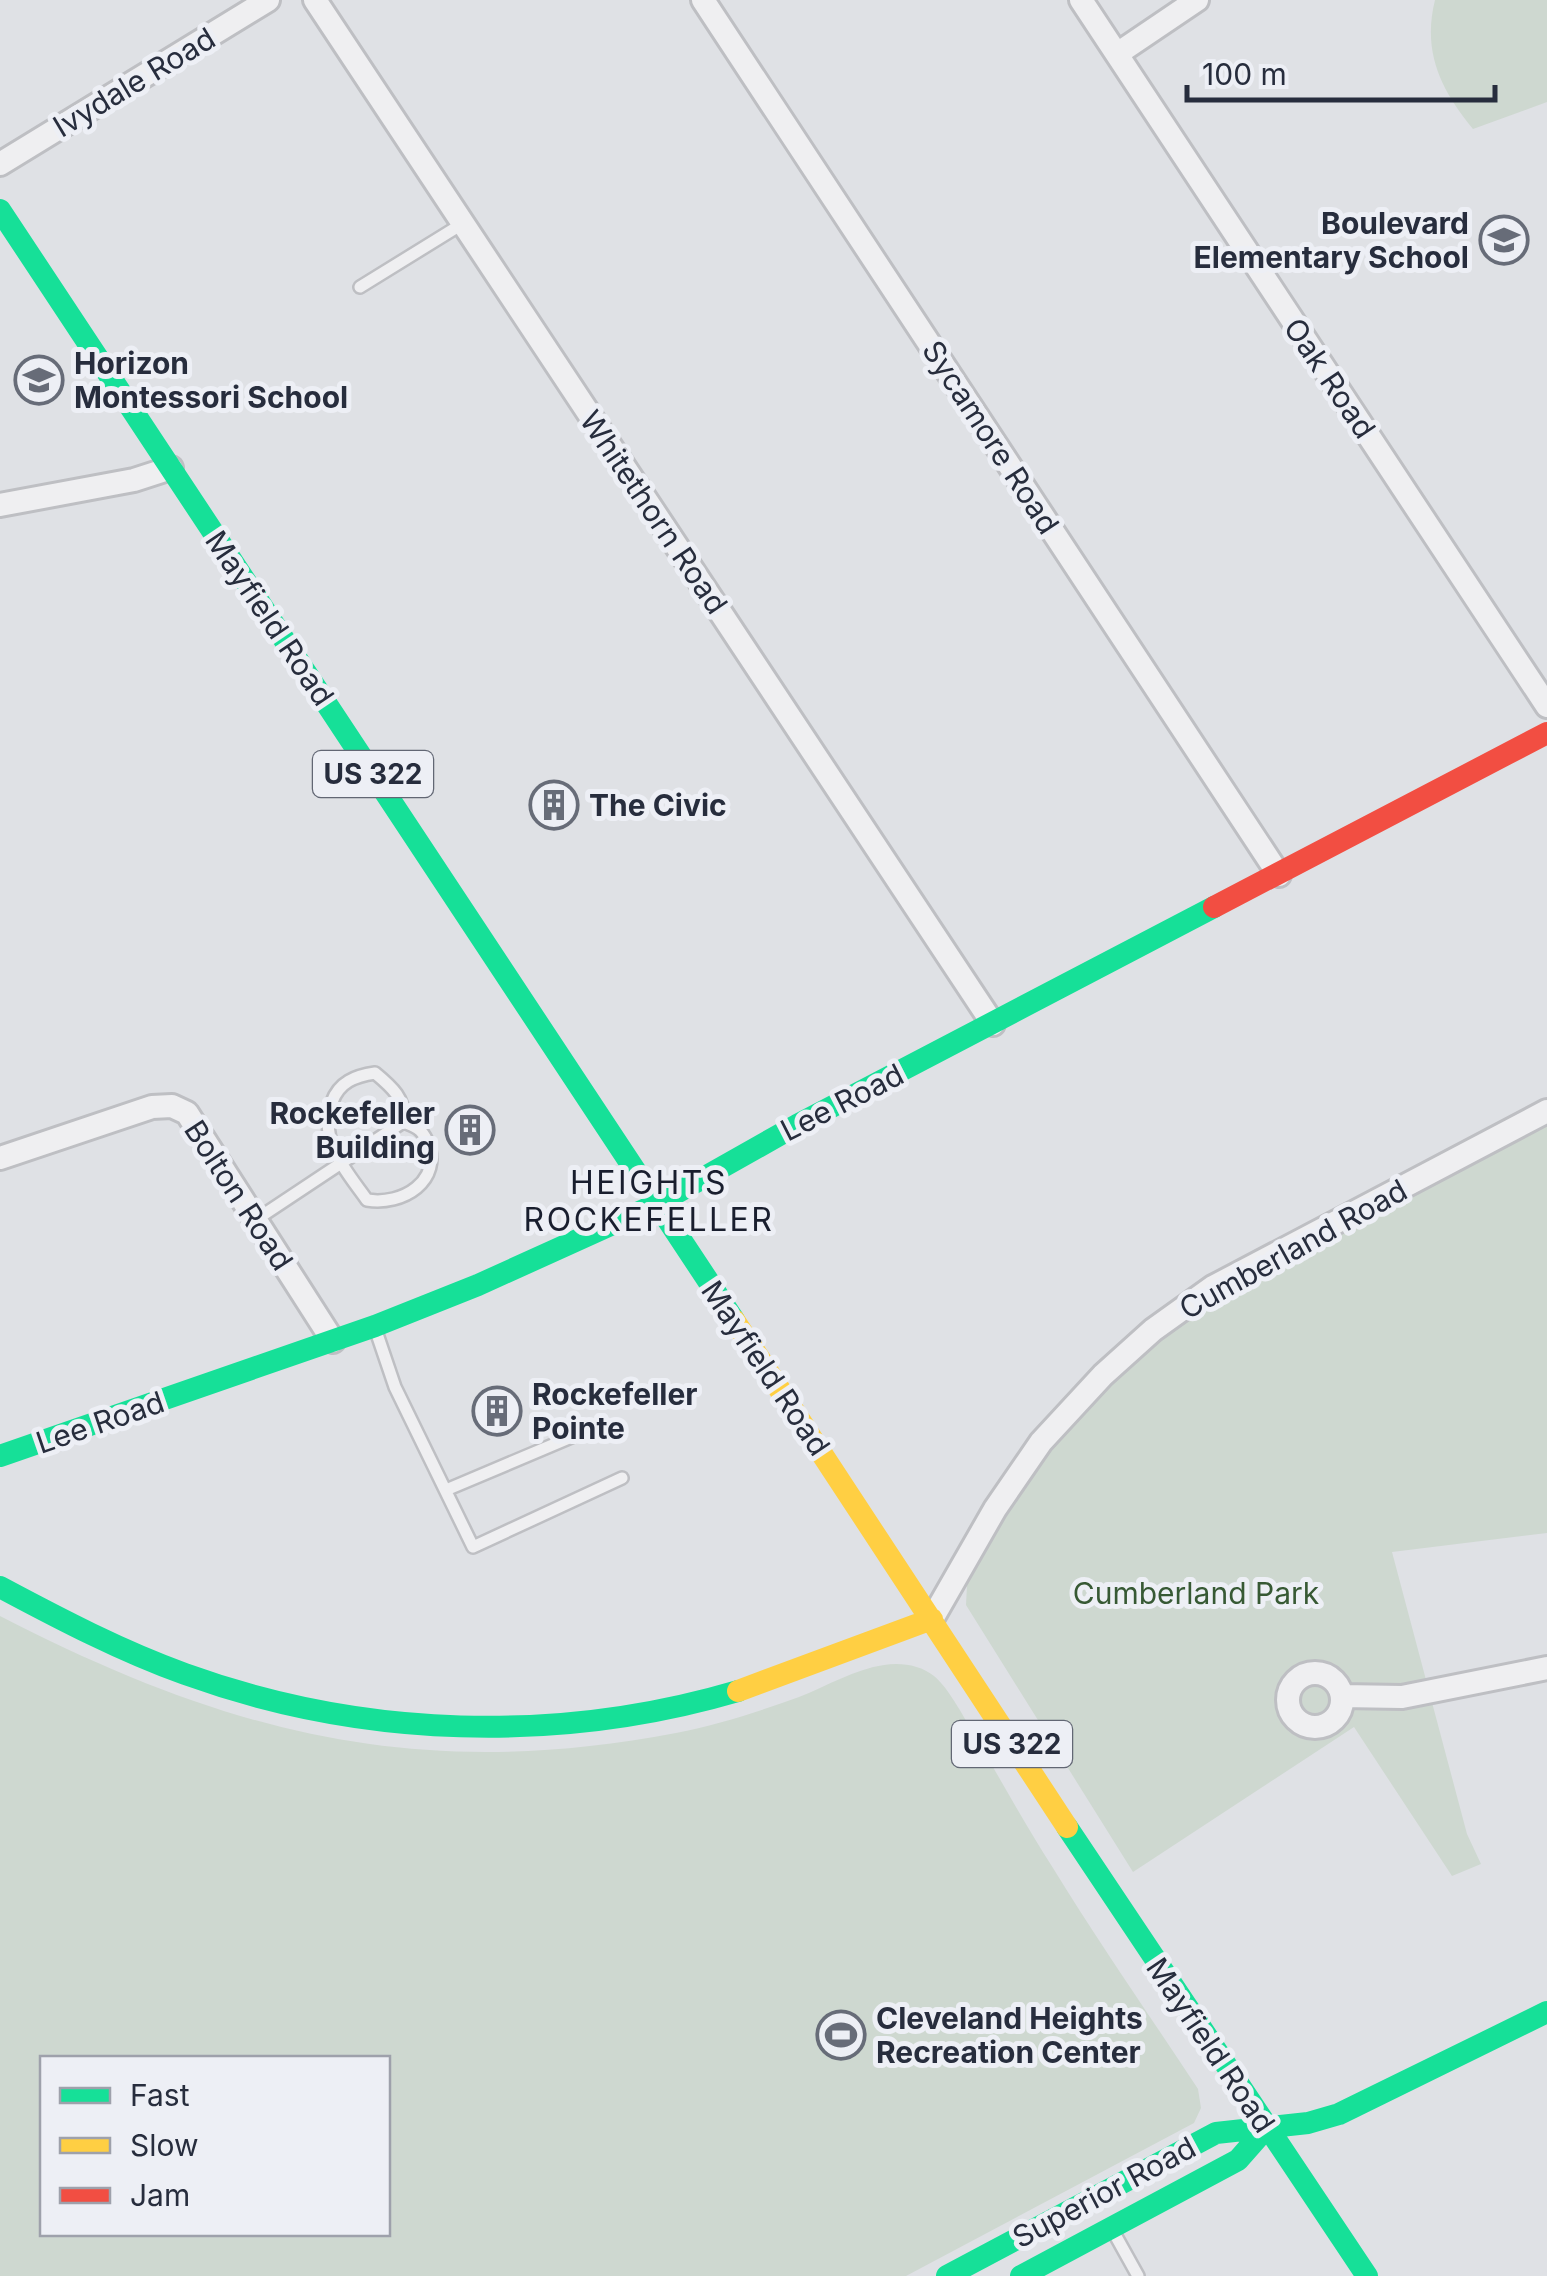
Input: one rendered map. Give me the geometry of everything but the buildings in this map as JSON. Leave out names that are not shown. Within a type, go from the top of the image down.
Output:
[{"type":"main road","name":"Mayfield Road","points":[[0,210],[932,1619],[1118,1908],[1367,2276]]},
{"type":"main road","name":"Lee Road","points":[[0,1456],[375,1326],[657,1204],[797,1125],[1547,734]]},
{"type":"main road","points":[[0,1588],[144,1657],[214,1684],[357,1718],[415,1726],[504,1729],[601,1721],[707,1700],[789,1674],[932,1619]]},
{"type":"main road","name":"Superior Road","points":[[947,2276],[1216,2133],[1308,2123],[1340,2114],[1547,2012]]},
{"type":"main road","name":"Superior Road","points":[[1020,2276],[1238,2160],[1267,2127]]},
{"type":"main road","points":[[1096,2196],[1111,2228]]},
{"type":"street","name":"Ivydale Road","points":[[0,164],[268,0]]},
{"type":"street","name":"Whitethorn Road","points":[[315,0],[993,1024]]},
{"type":"street","name":"Sycamore Road","points":[[703,0],[1279,874]]},
{"type":"street","name":"Oak Road","points":[[1081,0],[1547,706]]},
{"type":"street","points":[[1117,54],[1198,0]]},
{"type":"street","points":[[0,505],[134,480],[171,468]]},
{"type":"street","name":"Bolton Road","points":[[0,1158],[152,1107],[172,1106],[187,1113],[333,1341]]},
{"type":"street","name":"Cumberland Road","points":[[932,1619],[995,1509],[1041,1442],[1103,1375],[1153,1330],[1213,1287],[1547,1111]]},
{"type":"street","points":[[1342,1696],[1402,1697],[1547,1668]]},
{"type":"lane","points":[[360,287],[462,224]]},
{"type":"lane","points":[[257,1219],[342,1163],[403,1122],[405,1110],[395,1089],[375,1073],[356,1076],[336,1090],[326,1129],[330,1144],[342,1163],[367,1200],[379,1202],[418,1186],[430,1174],[433,1156],[424,1134],[403,1122]]},
{"type":"lane","points":[[375,1326],[395,1386],[473,1547],[622,1478]]},
{"type":"lane","points":[[446,1490],[600,1425]]},
{"type":"lane","points":[[1111,2228],[1138,2276]]},
{"type":"green space","points":[[1435,0],[1547,0],[1547,102],[1473,129],[1443,85],[1437,69],[1431,37]]},
{"type":"green space","name":"Cumberland Park","points":[[1547,1124],[1547,1533],[1392,1552],[1467,1834],[1481,1864],[1452,1876],[1354,1727],[1133,1872],[966,1605],[967,1585],[1005,1518],[1050,1452],[1096,1398],[1157,1339],[1211,1301]]},
{"type":"green space","points":[[0,1616],[166,1691],[247,1718],[328,1737],[410,1749],[494,1752],[583,1747],[723,1722],[873,1667],[910,1665],[934,1676],[957,1705],[1070,1896],[1198,2089],[1201,2108],[1194,2123],[906,2276],[0,2276]]},
{"type":"traffic: fast","points":[[0,210],[734,1320]]},
{"type":"traffic: fast","points":[[0,1456],[375,1326],[478,1285],[657,1204],[797,1125],[1214,907]]},
{"type":"traffic: fast","points":[[0,1587],[114,1645],[185,1674],[321,1711],[390,1721],[531,1726],[601,1720],[738,1691]]},
{"type":"traffic: fast","points":[[1067,1827],[1367,2276]]},
{"type":"traffic: fast","points":[[947,2276],[1216,2133],[1308,2123],[1339,2114],[1547,2012]]},
{"type":"traffic: fast","points":[[1021,2276],[1238,2160],[1267,2127]]},
{"type":"traffic: slow","points":[[734,1320],[1067,1827]]},
{"type":"traffic: slow","points":[[738,1691],[932,1619]]},
{"type":"traffic: jam","points":[[1214,907],[1547,733]]},
{"type":"place","name":"Boulevard Elementary School","points":[[1504,240]]},
{"type":"place","name":"Horizon Montessori School","points":[[39,380]]},
{"type":"place","name":"The Civic","points":[[554,805]]},
{"type":"place","name":"Rockefeller Building","points":[[470,1130]]},
{"type":"place","name":"Rockefeller Pointe","points":[[497,1411]]},
{"type":"place","name":"Cleveland Heights Recreation Center","points":[[841,2035]]},
{"type":"district","name":"HEIGHTS ROCKEFELLER","points":[[649,1200]]}]
